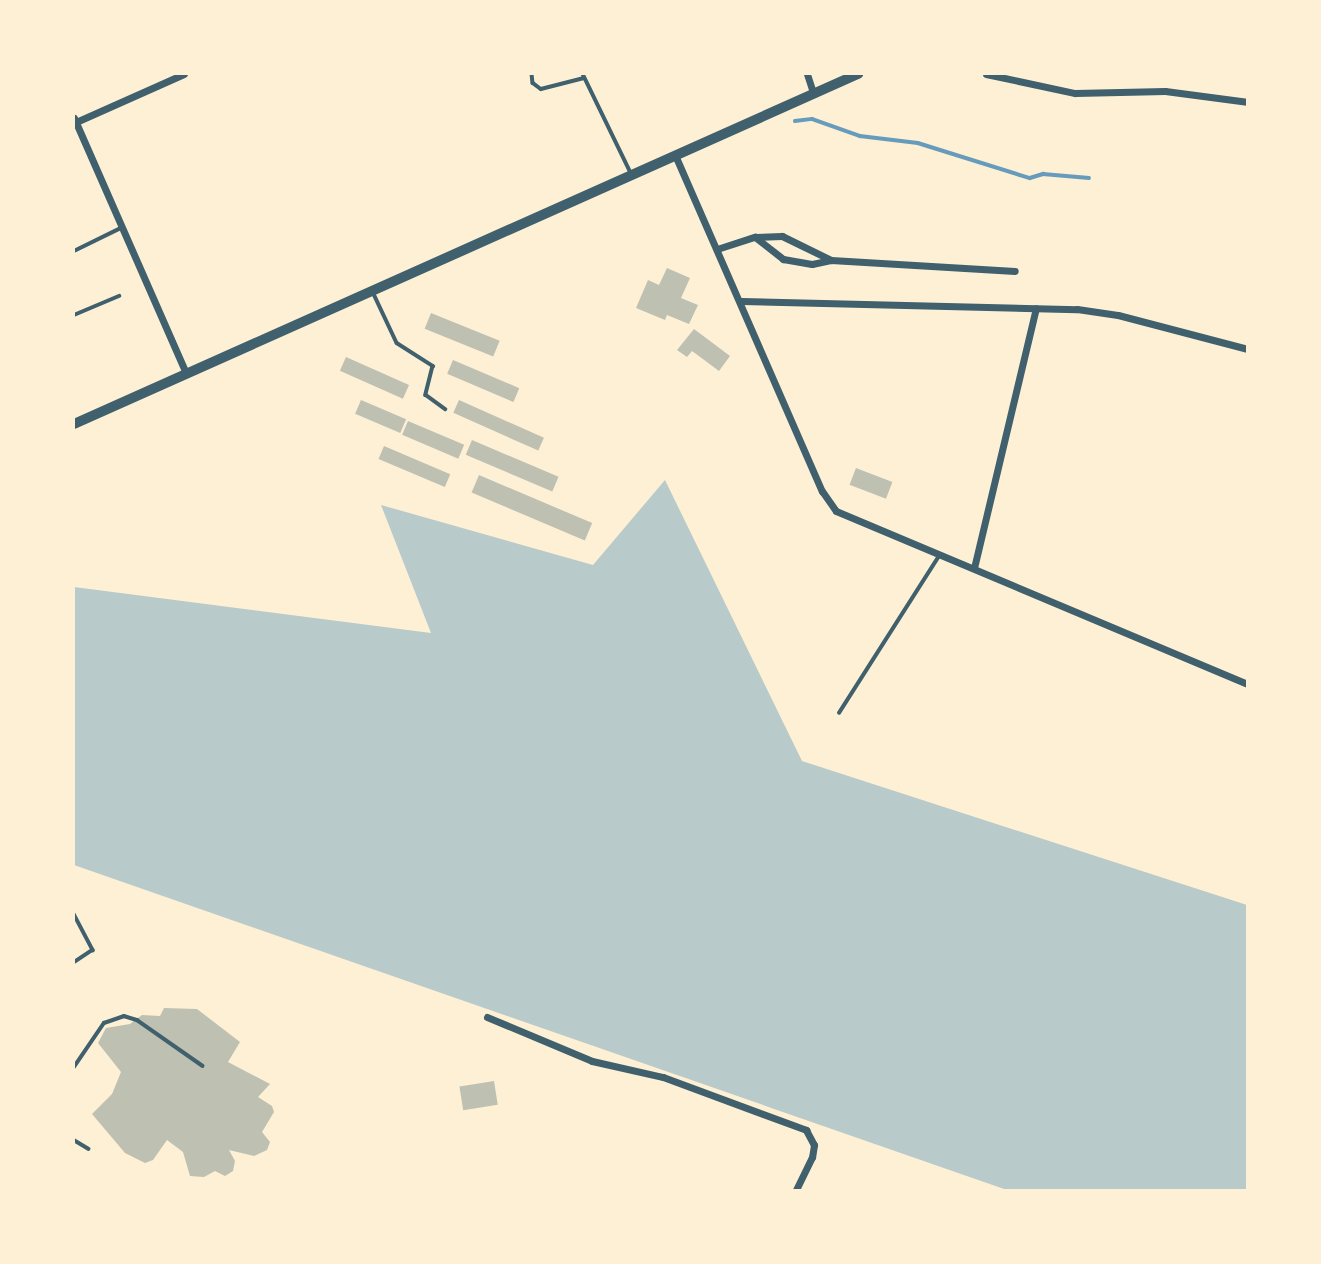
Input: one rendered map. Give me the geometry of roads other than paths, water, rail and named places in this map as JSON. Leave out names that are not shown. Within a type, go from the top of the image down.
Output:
[{"type":"street","points":[[184,74],[75,120],[186,373]]},
{"type":"street","points":[[807,74],[813,93]]},
{"type":"street","points":[[74,424],[858,74]]},
{"type":"street","points":[[986,74],[1075,93],[1165,91],[1248,102]]},
{"type":"street","points":[[676,155],[826,498],[844,516],[1248,684]]},
{"type":"street","points":[[716,249],[755,237],[782,236],[831,260]]},
{"type":"street","points":[[755,237],[783,259],[812,264],[831,260],[1015,271]]},
{"type":"street","points":[[742,301],[1036,308],[1118,315],[1248,349]]},
{"type":"street","points":[[974,568],[1036,308]]},
{"type":"street","points":[[487,1017],[592,1061],[674,1081],[806,1130],[814,1145],[812,1157],[796,1191]]},
{"type":"lane","points":[[532,74],[533,83],[541,89],[584,75],[632,175]]},
{"type":"lane","points":[[74,251],[121,228]]},
{"type":"lane","points":[[372,290],[397,343],[433,366],[426,395],[445,409]]},
{"type":"lane","points":[[74,315],[119,296]]},
{"type":"lane","points":[[839,713],[940,554]]},
{"type":"lane","points":[[74,914],[93,950],[74,962]]},
{"type":"lane","points":[[74,1067],[104,1023],[124,1016],[137,1020],[203,1066]]},
{"type":"lane","points":[[74,1140],[89,1149]]},
{"type":"waterway","points":[[795,121],[812,119],[860,136],[918,143],[1030,178],[1043,174],[1089,178]]}]
